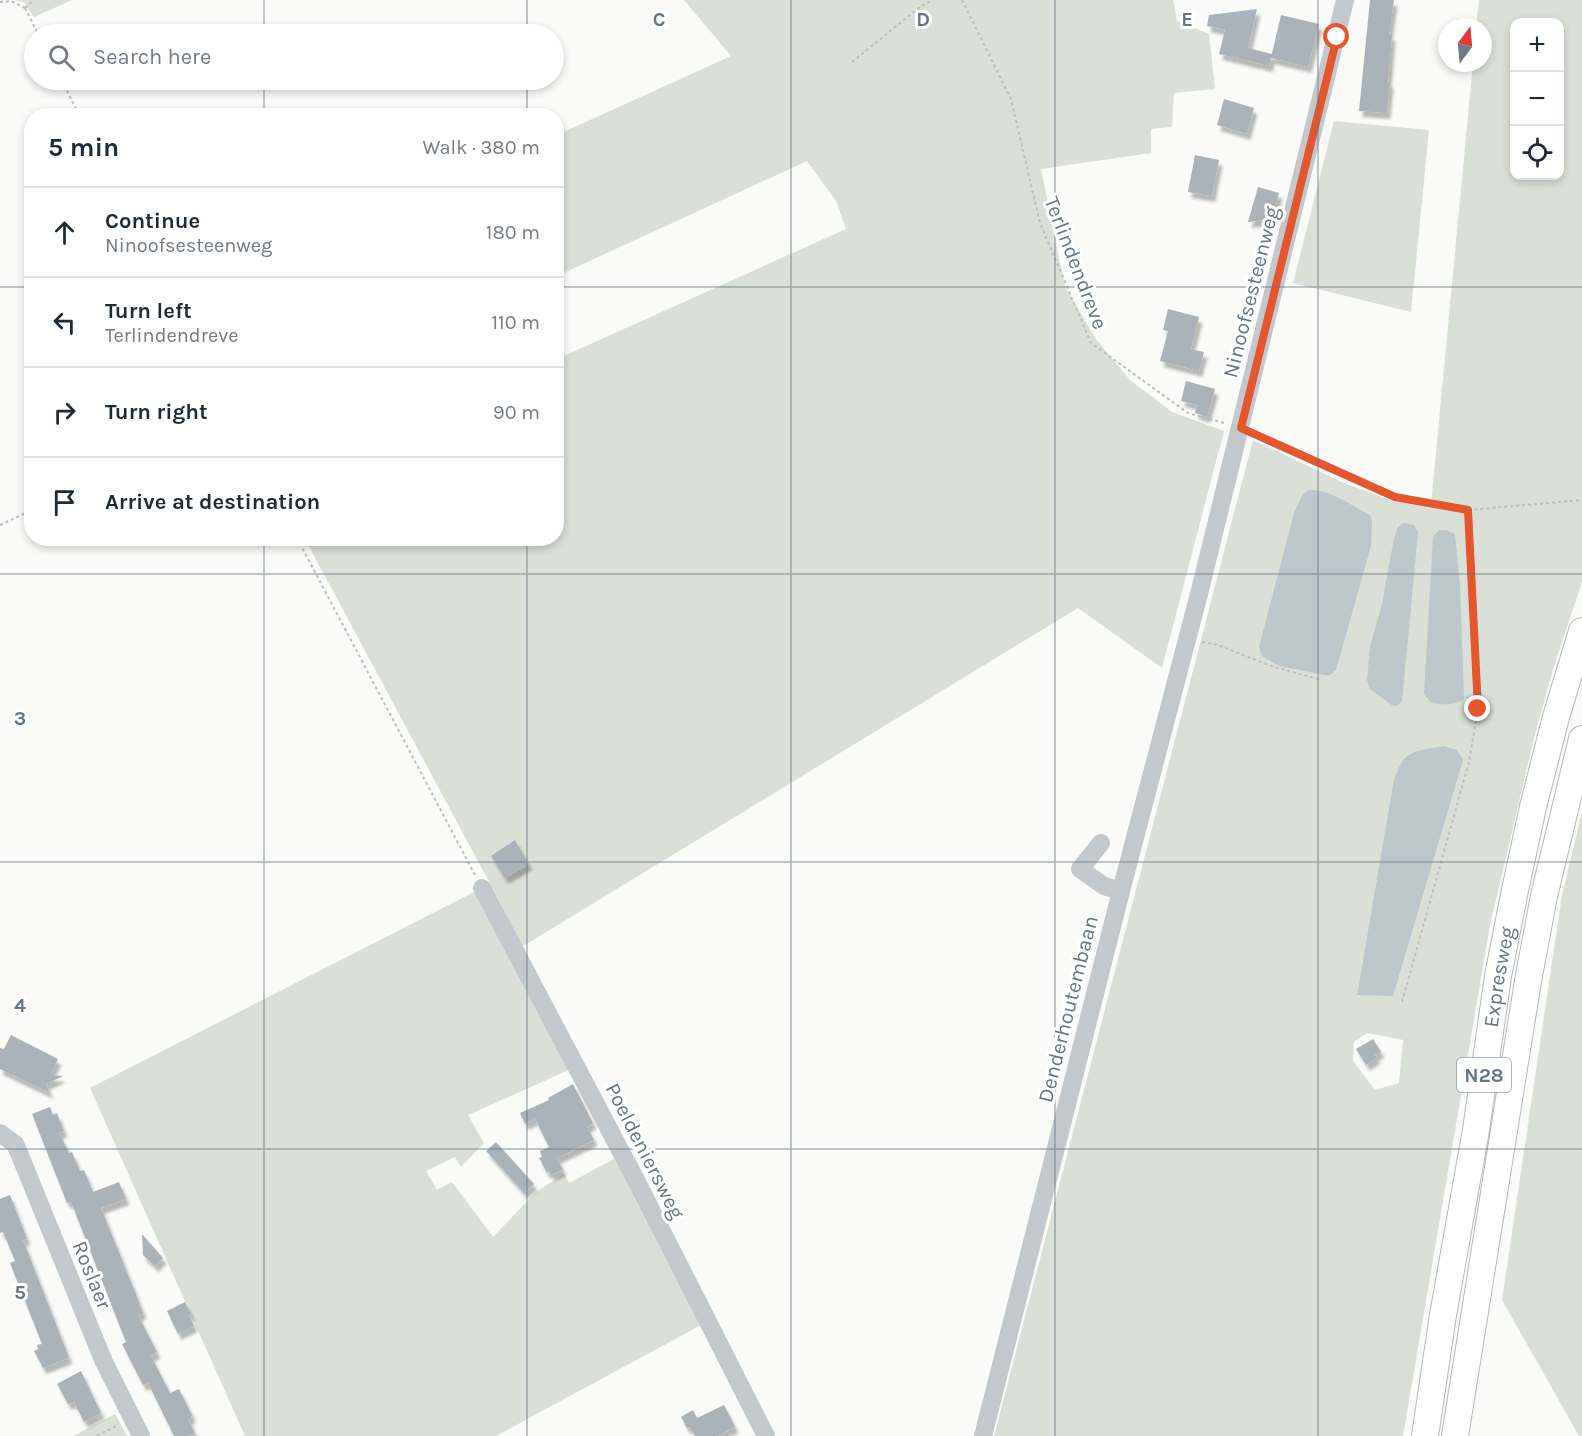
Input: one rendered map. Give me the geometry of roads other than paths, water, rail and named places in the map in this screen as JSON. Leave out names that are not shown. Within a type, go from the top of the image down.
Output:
[{"type":"highway","name":"Expresweg","points":[[1425,1436],[1443,1315],[1476,1130],[1498,976],[1533,807],[1556,717],[1582,631]]},
{"type":"highway","name":"Expresweg","points":[[1455,1436],[1528,981],[1544,896],[1582,739]]},
{"type":"street","name":"Ninoofsesteenweg","points":[[1199,594],[1345,0]]},
{"type":"street","name":"Denderhoutembaan","points":[[982,1436],[1199,594]]},
{"type":"street","points":[[1101,843],[1080,869],[1104,886],[1121,891]]},
{"type":"street","name":"Poeldeniersweg","points":[[482,888],[637,1182],[766,1436]]},
{"type":"street","name":"Roslaer","points":[[0,1133],[15,1144],[20,1153],[104,1362],[141,1436]]}]
